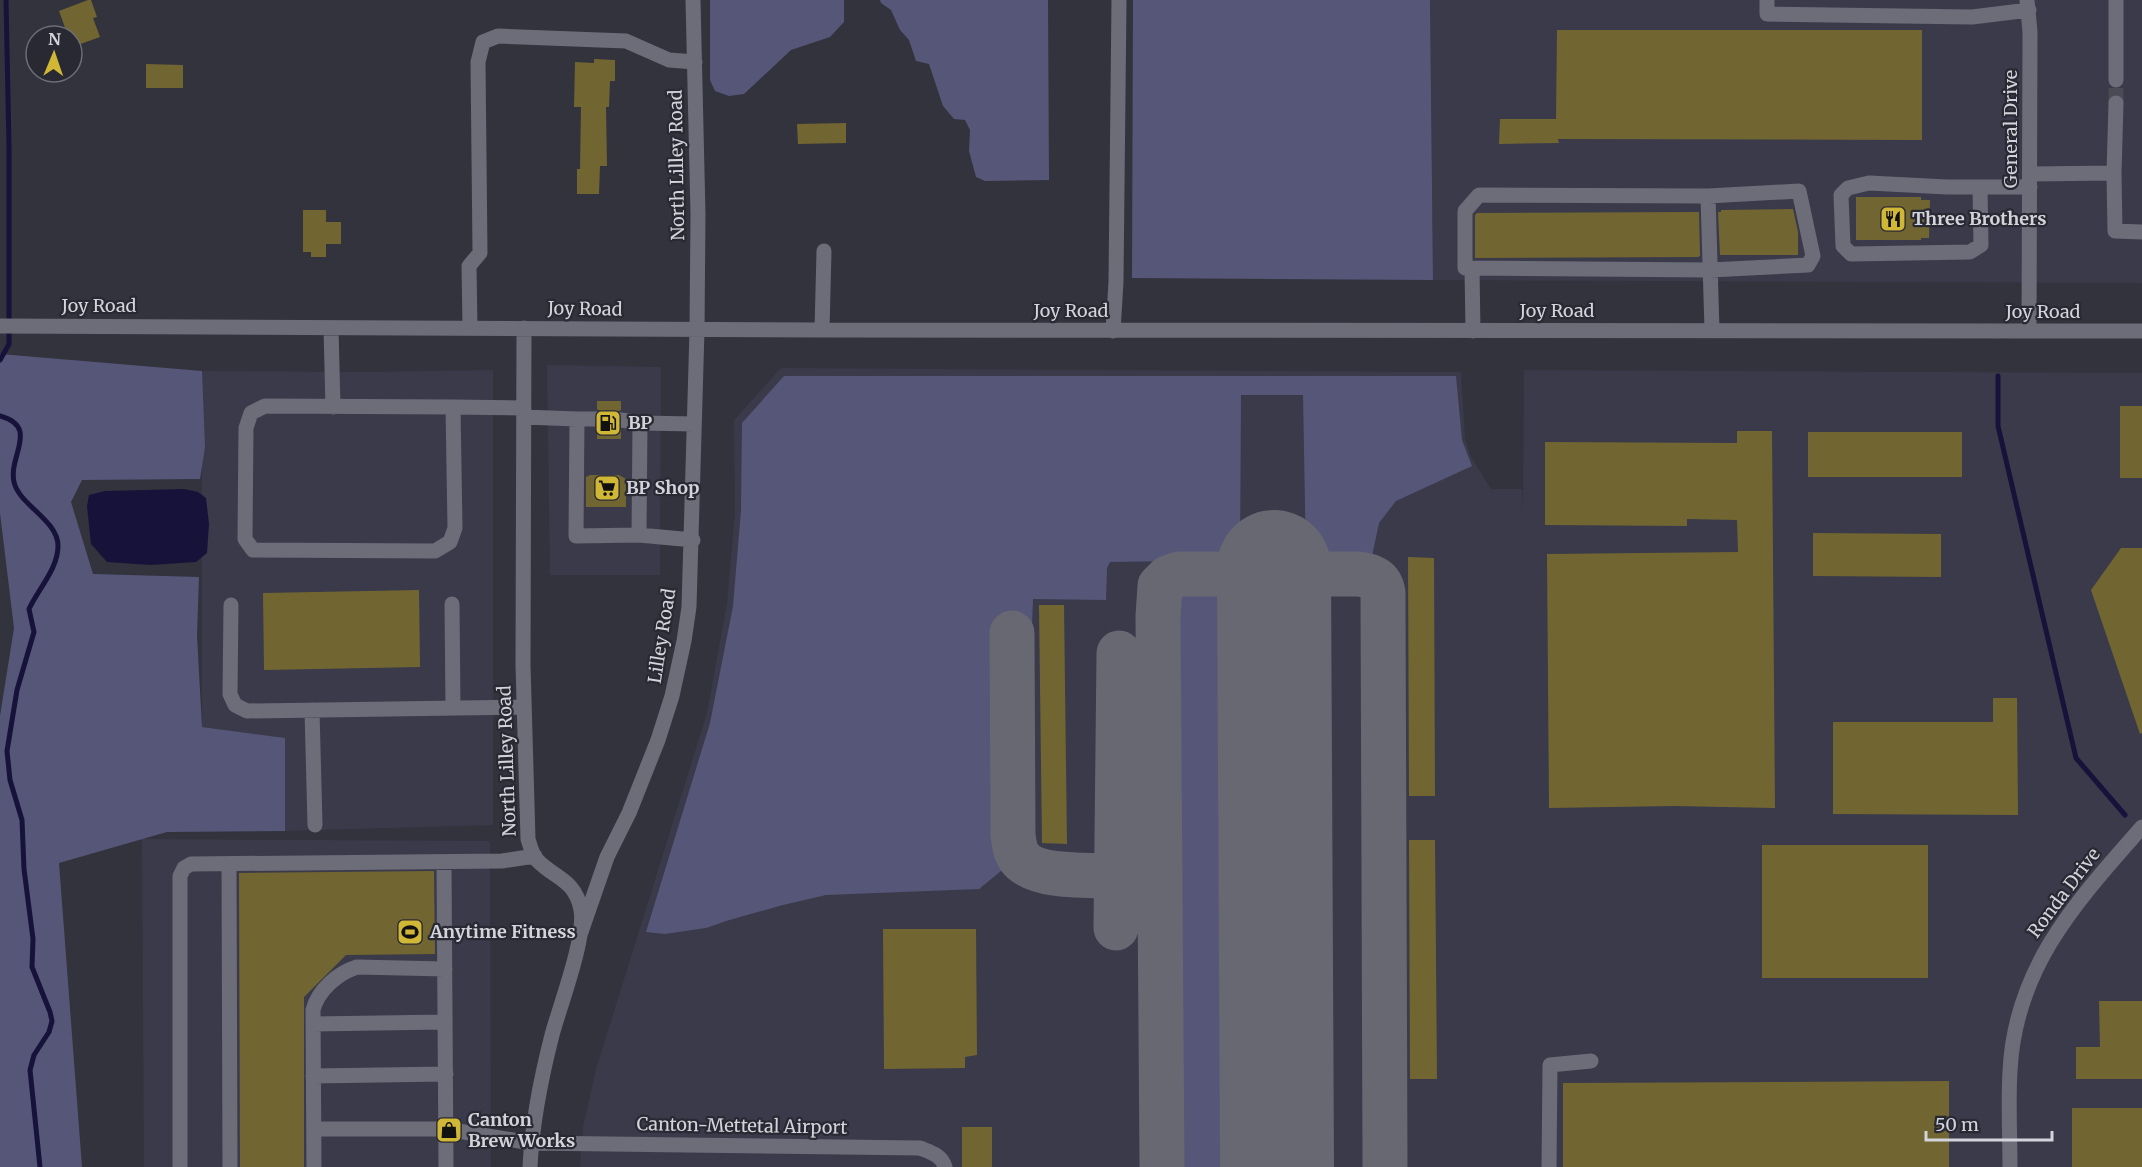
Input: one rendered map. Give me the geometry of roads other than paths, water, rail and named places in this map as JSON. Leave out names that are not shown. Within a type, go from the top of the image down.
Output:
[{"type":"street","name":"North Lilley Road","points":[[693,0],[698,330]]},
{"type":"street","points":[[1113,330],[1116,282],[1119,0]]},
{"type":"street","points":[[2116,0],[2116,80]]},
{"type":"street","points":[[1767,7],[1972,17],[2028,5]]},
{"type":"street","name":"General Drive","points":[[2028,5],[2031,32],[2029,331]]},
{"type":"street","points":[[470,328],[469,266],[480,253],[478,62],[483,42],[498,36],[626,41],[669,60],[694,62]]},
{"type":"street","points":[[2116,104],[2115,231],[2142,232]]},
{"type":"street","points":[[1980,187],[1981,245],[1970,252],[1851,254],[1843,246],[1841,195],[1848,188],[1869,183],[1980,187],[2114,173]]},
{"type":"street","points":[[1799,191],[1813,256],[1808,265],[1710,270],[1465,268],[1465,211],[1479,195],[1708,196],[1799,191]]},
{"type":"street","points":[[1708,196],[1712,330]]},
{"type":"street","points":[[822,330],[824,251]]},
{"type":"street","points":[[1472,268],[1473,330]]},
{"type":"street","name":"Joy Road","points":[[1,326],[178,325],[698,330],[2142,331]]},
{"type":"street","points":[[331,328],[333,407]]},
{"type":"street","name":"North Lilley Road","points":[[524,328],[524,707],[528,839],[535,856],[546,868],[561,876],[574,892],[581,912],[581,932],[552,1037],[531,1143],[530,1167]]},
{"type":"street","name":"Lilley Road","points":[[581,932],[607,857],[630,813],[658,740],[672,696],[684,641],[689,607],[693,540],[698,330]]},
{"type":"street","points":[[453,407],[455,528],[450,542],[435,551],[254,550],[245,539],[246,428],[250,413],[265,406],[453,407],[597,419]]},
{"type":"street","points":[[577,419],[576,536],[639,535],[693,540]]},
{"type":"street","points":[[621,420],[640,423],[694,424]]},
{"type":"street","points":[[639,535],[640,423]]},
{"type":"street","points":[[452,604],[453,708]]},
{"type":"street","points":[[231,605],[230,694],[235,705],[247,711],[524,707]]},
{"type":"street","points":[[312,710],[315,825]]},
{"type":"street","name":"Ronda Drive","points":[[2010,1167],[2010,1070],[2016,1031],[2026,993],[2041,957],[2057,930],[2083,895],[2142,827]]},
{"type":"street","points":[[180,1167],[180,876],[184,868],[191,864],[502,861],[535,856]]},
{"type":"street","points":[[444,861],[446,1167]]},
{"type":"street","points":[[229,864],[230,1167]]},
{"type":"street","points":[[314,1167],[313,1023],[315,1000],[346,971],[357,967],[445,969]]},
{"type":"street","points":[[313,1023],[445,1022]]},
{"type":"street","points":[[1549,1167],[1550,1065],[1591,1061]]},
{"type":"street","points":[[313,1076],[446,1074]]},
{"type":"street","name":"Canton-Mettetal Airport","points":[[314,1129],[446,1129],[531,1143],[920,1148],[934,1153],[944,1161],[945,1167]]},
{"type":"waterway","points":[[0,360],[9,344],[6,0]]},
{"type":"waterway","points":[[1998,376],[1998,426],[2076,758],[2125,815]]},
{"type":"waterway","points":[[0,416],[12,421],[18,427],[20,435],[13,472],[17,490],[52,528],[58,546],[55,563],[29,609],[34,632],[17,690],[7,751],[10,780],[22,820],[24,869],[33,939],[32,967],[52,1021],[49,1032],[34,1055],[30,1070],[40,1167]]},
{"type":"tunnel","points":[[2116,80],[2116,103]]},
{"type":"tunnel","points":[[597,419],[621,420]]},
{"type":"place","name":"Three Brothers","points":[[1893,219]]},
{"type":"place","name":"BP","points":[[608,423]]},
{"type":"place","name":"BP Shop","points":[[607,488]]},
{"type":"place","name":"Anytime Fitness","points":[[410,932]]},
{"type":"place","name":"Canton Brew Works","points":[[449,1130]]}]
